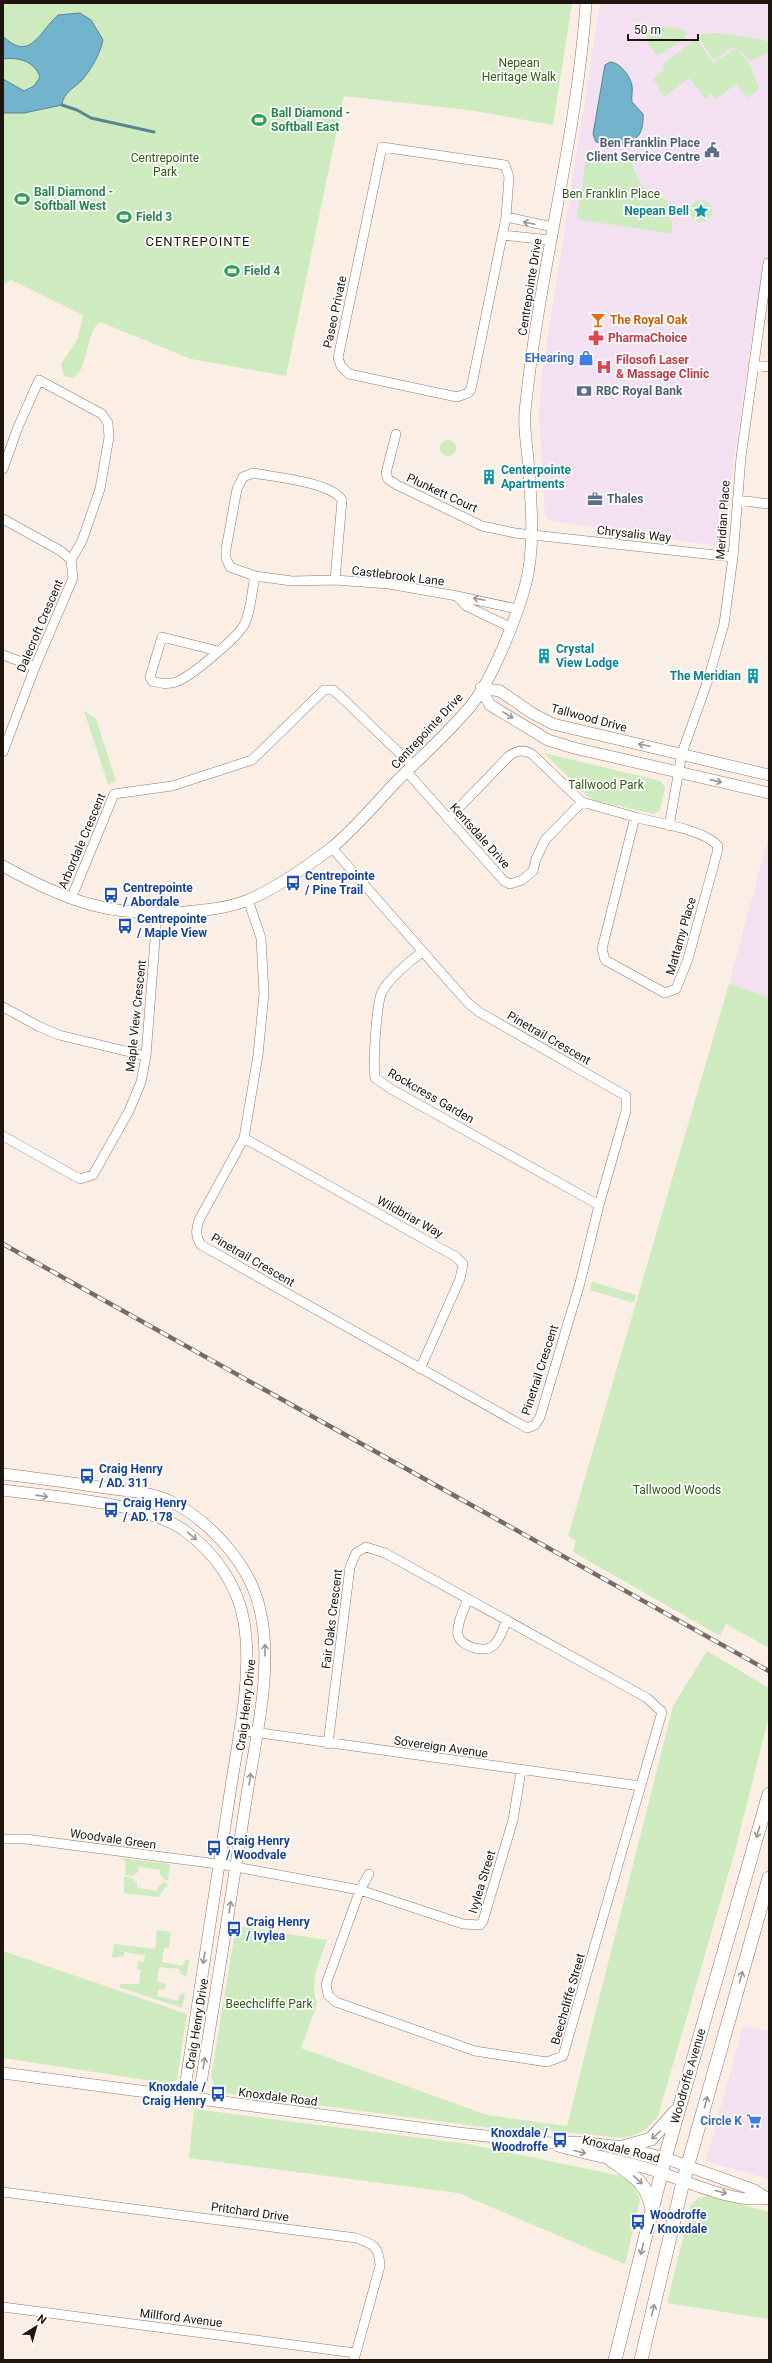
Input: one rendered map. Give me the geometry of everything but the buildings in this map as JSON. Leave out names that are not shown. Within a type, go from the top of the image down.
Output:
[{"type":"main road","name":"Woodroffe Avenue","points":[[615,2360],[665,2158],[769,1794]]},
{"type":"main road","name":"Woodroffe Avenue","points":[[641,2360],[683,2182],[769,1878]]},
{"type":"main road","points":[[623,2147],[652,2139],[679,2108]]},
{"type":"main road","points":[[611,2160],[641,2181],[646,2189],[652,2211]]},
{"type":"street","name":"Centrepointe Drive","points":[[3,866],[40,887],[71,899],[96,907],[127,913],[157,914],[216,909],[248,900],[290,877],[332,848],[471,706],[494,667],[525,586],[532,535],[525,414],[550,240],[576,91],[584,32],[586,3]]},
{"type":"street","name":"Paseo Private","points":[[382,147],[505,165],[509,177],[506,218],[471,389],[468,393],[457,397],[348,374],[344,370],[338,358],[382,147]]},
{"type":"street","points":[[506,218],[553,227]]},
{"type":"street","points":[[502,235],[550,240]]},
{"type":"street","name":"Meridian Place","points":[[669,826],[682,753],[708,680],[724,624],[733,557],[737,500],[753,365],[768,263]]},
{"type":"street","points":[[753,365],[769,367]]},
{"type":"street","points":[[3,469],[18,427],[39,380],[102,414],[108,423],[109,437],[100,490],[82,541],[71,560],[61,551],[3,519]]},
{"type":"street","name":"Plunkett Court","points":[[396,434],[386,473],[388,479],[397,485],[482,526],[532,535]]},
{"type":"street","name":"Castlebrook Lane","points":[[335,580],[341,498],[322,487],[253,473],[243,477],[237,489],[226,558],[230,567],[255,576],[292,581],[335,580],[389,584],[457,596],[517,609]]},
{"type":"street","points":[[737,500],[769,504]]},
{"type":"street","name":"Chrysalis Way","points":[[532,535],[733,557]]},
{"type":"street","name":"Dalecroft Crescent","points":[[3,752],[35,667],[73,578],[71,560]]},
{"type":"street","points":[[218,651],[162,637],[150,677],[152,681],[166,684],[175,682],[196,671],[218,651],[245,624],[255,576]]},
{"type":"street","name":"Castlebrook Lane","points":[[457,596],[466,606],[510,627]]},
{"type":"street","points":[[3,654],[35,667]]},
{"type":"street","points":[[481,688],[490,705],[548,740],[574,748],[769,793]]},
{"type":"street","name":"Tallwood Drive","points":[[481,688],[500,691],[532,713],[553,724],[682,753],[769,775]]},
{"type":"street","name":"Arbordale Crescent","points":[[71,899],[114,794],[172,786],[252,760],[324,690],[333,690],[340,696],[410,769]]},
{"type":"street","name":"Mattamy Place","points":[[448,819],[516,751],[524,750],[533,755],[582,802],[706,836],[718,846],[680,984],[676,989],[665,993],[605,960],[602,955],[635,817]]},
{"type":"street","name":"Kentsdale Drive","points":[[410,769],[448,819],[504,881],[510,884],[522,880],[533,871],[536,859],[545,840],[582,802]]},
{"type":"street","name":"Pinetrail Crescent","points":[[248,900],[261,938],[264,994],[258,1055],[244,1138],[198,1220],[196,1230],[201,1245],[527,1428],[535,1425],[540,1417],[580,1283],[599,1205],[626,1111],[626,1096],[479,1012],[468,1003],[332,848]]},
{"type":"street","name":"Maple View Crescent","points":[[3,1136],[80,1179],[93,1175],[129,1111],[141,1082],[146,1056],[157,914]]},
{"type":"street","name":"Rockcress Garden","points":[[422,952],[395,977],[381,993],[373,1062],[375,1078],[391,1090],[599,1205]]},
{"type":"street","points":[[3,1006],[40,1027],[59,1035],[146,1056]]},
{"type":"street","name":"Wildbriar Way","points":[[244,1138],[456,1256],[463,1264],[460,1279],[420,1369]]},
{"type":"street","name":"Craig Henry Drive","points":[[3,1474],[143,1493],[171,1501],[212,1529],[224,1542],[250,1582],[260,1607],[265,1634],[265,1662],[257,1732],[201,2083],[189,2098]]},
{"type":"street","name":"Craig Henry Drive","points":[[3,1490],[141,1510],[183,1529],[205,1547],[222,1569],[234,1592],[244,1620],[247,1650],[239,1730],[186,2081],[189,2098]]},
{"type":"street","name":"Fair Oaks Crescent","points":[[328,1744],[350,1567],[356,1553],[366,1547],[385,1553],[647,1698],[662,1712],[649,1762],[640,1786]]},
{"type":"street","points":[[468,1599],[458,1628],[458,1634],[461,1642],[474,1648],[488,1650],[494,1646],[507,1620]]},
{"type":"street","name":"Sovereign Avenue","points":[[239,1730],[520,1771],[612,1781],[640,1786]]},
{"type":"street","name":"Ivylea Street","points":[[219,1864],[360,1890],[463,1924],[480,1925],[483,1921],[513,1820],[520,1771]]},
{"type":"street","name":"Beechcliffe Street","points":[[360,1890],[326,1984],[328,1995],[336,2002],[475,2052],[547,2062],[557,2060],[566,2051],[640,1786]]},
{"type":"street","name":"Woodvale Green","points":[[3,1839],[25,1839],[219,1864]]},
{"type":"street","points":[[360,1890],[369,1874]]},
{"type":"street","name":"Knoxdale Road","points":[[3,2072],[189,2098],[551,2143],[661,2173],[683,2182],[753,2201],[768,2199]]},
{"type":"street","name":"Knoxdale Road","points":[[551,2143],[577,2142],[623,2147],[665,2158],[754,2190],[768,2199]]},
{"type":"street","name":"Pritchard Drive","points":[[3,2192],[356,2238],[373,2244],[379,2255],[380,2266],[354,2356]]},
{"type":"street","name":"Millford Avenue","points":[[3,2307],[354,2356]]},
{"type":"shaded area","points":[[600,3],[769,3],[769,324],[754,323],[733,464],[726,537],[720,543],[711,545],[551,521],[545,514],[539,414],[542,374]]},
{"type":"shaded area","points":[[769,835],[769,997],[729,984]]},
{"type":"shaded area","points":[[743,2026],[769,2032],[769,2179],[706,2161]]},
{"type":"green space","name":"Centrepointe Park","points":[[3,3],[572,3],[553,125],[469,110],[344,96],[286,376],[191,359],[100,322],[95,327],[92,334],[81,368],[72,378],[64,376],[61,364],[78,338],[83,315],[11,280],[3,285]]},
{"type":"green space","points":[[666,27],[685,30],[687,34],[681,41],[658,56],[648,44],[646,38],[648,30]]},
{"type":"green space","points":[[718,33],[765,40],[769,44],[769,52],[751,61],[735,47],[727,50],[718,59],[713,59],[699,38],[701,34]]},
{"type":"green space","points":[[696,39],[714,63],[736,48],[750,65],[759,89],[748,98],[736,84],[716,99],[711,94],[705,98],[689,78],[664,97],[653,79],[664,70],[663,64]]},
{"type":"green space","name":"Ben Franklin Place","points":[[597,158],[631,161],[636,176],[648,191],[668,200],[672,234],[577,219],[586,160]]},
{"type":"green space","points":[[701,200],[709,203],[712,211],[709,219],[701,222],[693,219],[690,211],[693,203]]},
{"type":"green space","points":[[445,440],[451,440],[456,445],[454,454],[451,456],[445,456],[440,451],[440,445]]},
{"type":"green space","points":[[84,711],[96,719],[116,781],[108,784]]},
{"type":"green space","name":"Tallwood Park","points":[[544,753],[661,781],[665,788],[660,810],[654,814],[594,800],[587,796]]},
{"type":"green space","name":"Tallwood Woods","points":[[729,984],[769,997],[769,1648],[726,1624],[720,1636],[573,1552],[576,1540],[568,1536]]},
{"type":"green space","points":[[592,1282],[636,1295],[634,1303],[590,1290]]},
{"type":"green space","name":"Beechcliffe Park","points":[[707,1651],[769,1688],[769,1716],[735,1851],[658,2116],[651,2124],[639,2133],[624,2138],[522,2128],[506,2130],[217,2092],[211,2077],[236,1926],[327,1940],[316,1972],[314,1988],[317,2004],[301,2048],[487,2115],[567,2126],[673,1706]]},
{"type":"green space","points":[[122,1858],[170,1864],[168,1880],[164,1880],[160,1874],[160,1870],[139,1867],[138,1872],[132,1876],[125,1875],[126,1863]]},
{"type":"green space","points":[[124,1876],[132,1878],[137,1883],[137,1888],[157,1891],[158,1887],[164,1882],[168,1884],[158,1897],[124,1893]]},
{"type":"green space","points":[[157,1930],[171,1932],[169,1948],[164,1948],[162,1962],[183,1966],[184,1961],[190,1959],[186,1977],[179,1972],[180,1969],[159,1967],[157,1981],[166,1984],[165,1990],[159,1989],[157,1996],[178,2001],[179,1995],[185,1993],[182,2008],[119,1987],[120,1984],[139,1984],[141,1970],[137,1969],[138,1961],[144,1962],[145,1955],[124,1952],[124,1956],[112,1958],[114,1944],[155,1949]]},
{"type":"green space","points":[[3,1951],[187,2014],[177,2080],[166,2083],[3,2058]]},
{"type":"green space","points":[[194,2109],[468,2144],[621,2176],[634,2185],[640,2201],[625,2264],[458,2193],[189,2158]]},
{"type":"green space","points":[[710,2196],[769,2212],[769,2319],[667,2303],[691,2205],[698,2198]]},
{"type":"water","points":[[80,13],[91,20],[103,40],[98,56],[86,75],[67,93],[62,105],[24,113],[3,113],[3,79],[24,91],[34,86],[40,77],[34,67],[25,61],[3,59],[3,36],[12,44],[27,46],[34,42],[58,15]]},
{"type":"water","points":[[610,62],[618,64],[627,74],[632,86],[632,102],[643,114],[643,125],[636,139],[622,144],[605,144],[596,142],[593,134],[605,65]]},
{"type":"waterway","points":[[62,105],[77,110],[91,118],[154,132]]},
{"type":"railway","points":[[3,1244],[769,1671]]},
{"type":"place","name":"Ball Diamond - Softball East","points":[[259,120]]},
{"type":"place","name":"Ben Franklin Place Client Service Centre","points":[[712,150]]},
{"type":"place","name":"Ball Diamond - Softball West","points":[[22,199]]},
{"type":"place","name":"Nepean Bell","points":[[701,211]]},
{"type":"place","name":"Field 3","points":[[124,217]]},
{"type":"place","name":"Field 4","points":[[232,271]]},
{"type":"place","name":"The Royal Oak","points":[[598,320]]},
{"type":"place","name":"PharmaChoice","points":[[596,338]]},
{"type":"place","name":"EHearing","points":[[586,358]]},
{"type":"place","name":"Filosofi Laser & Massage Clinic","points":[[604,367]]},
{"type":"place","name":"RBC Royal Bank","points":[[584,391]]},
{"type":"place","name":"Centerpointe Apartments","points":[[489,477]]},
{"type":"place","name":"Thales","points":[[595,499]]},
{"type":"place","name":"Crystal View Lodge","points":[[544,656]]},
{"type":"place","name":"The Meridian","points":[[753,676]]},
{"type":"place","name":"Centrepointe / Pine Trail","points":[[293,883]]},
{"type":"place","name":"Centrepointe / Abordale","points":[[111,895]]},
{"type":"place","name":"Centrepointe / Maple View","points":[[125,926]]},
{"type":"place","name":"Craig Henry / AD. 311","points":[[87,1476]]},
{"type":"place","name":"Craig Henry / AD. 178","points":[[111,1510]]},
{"type":"place","name":"Craig Henry / Woodvale","points":[[214,1848]]},
{"type":"place","name":"Craig Henry / Ivylea","points":[[234,1929]]},
{"type":"place","name":"Knoxdale / Craig Henry","points":[[218,2094]]},
{"type":"place","name":"Circle K","points":[[754,2121]]},
{"type":"place","name":"Knoxdale / Woodroffe","points":[[560,2140]]},
{"type":"place","name":"Woodroffe / Knoxdale","points":[[638,2222]]},
{"type":"district","name":"CENTREPOINTE","points":[[198,241]]},
{"type":"park label","name":"Nepean Heritage Walk","points":[[519,70]]}]
